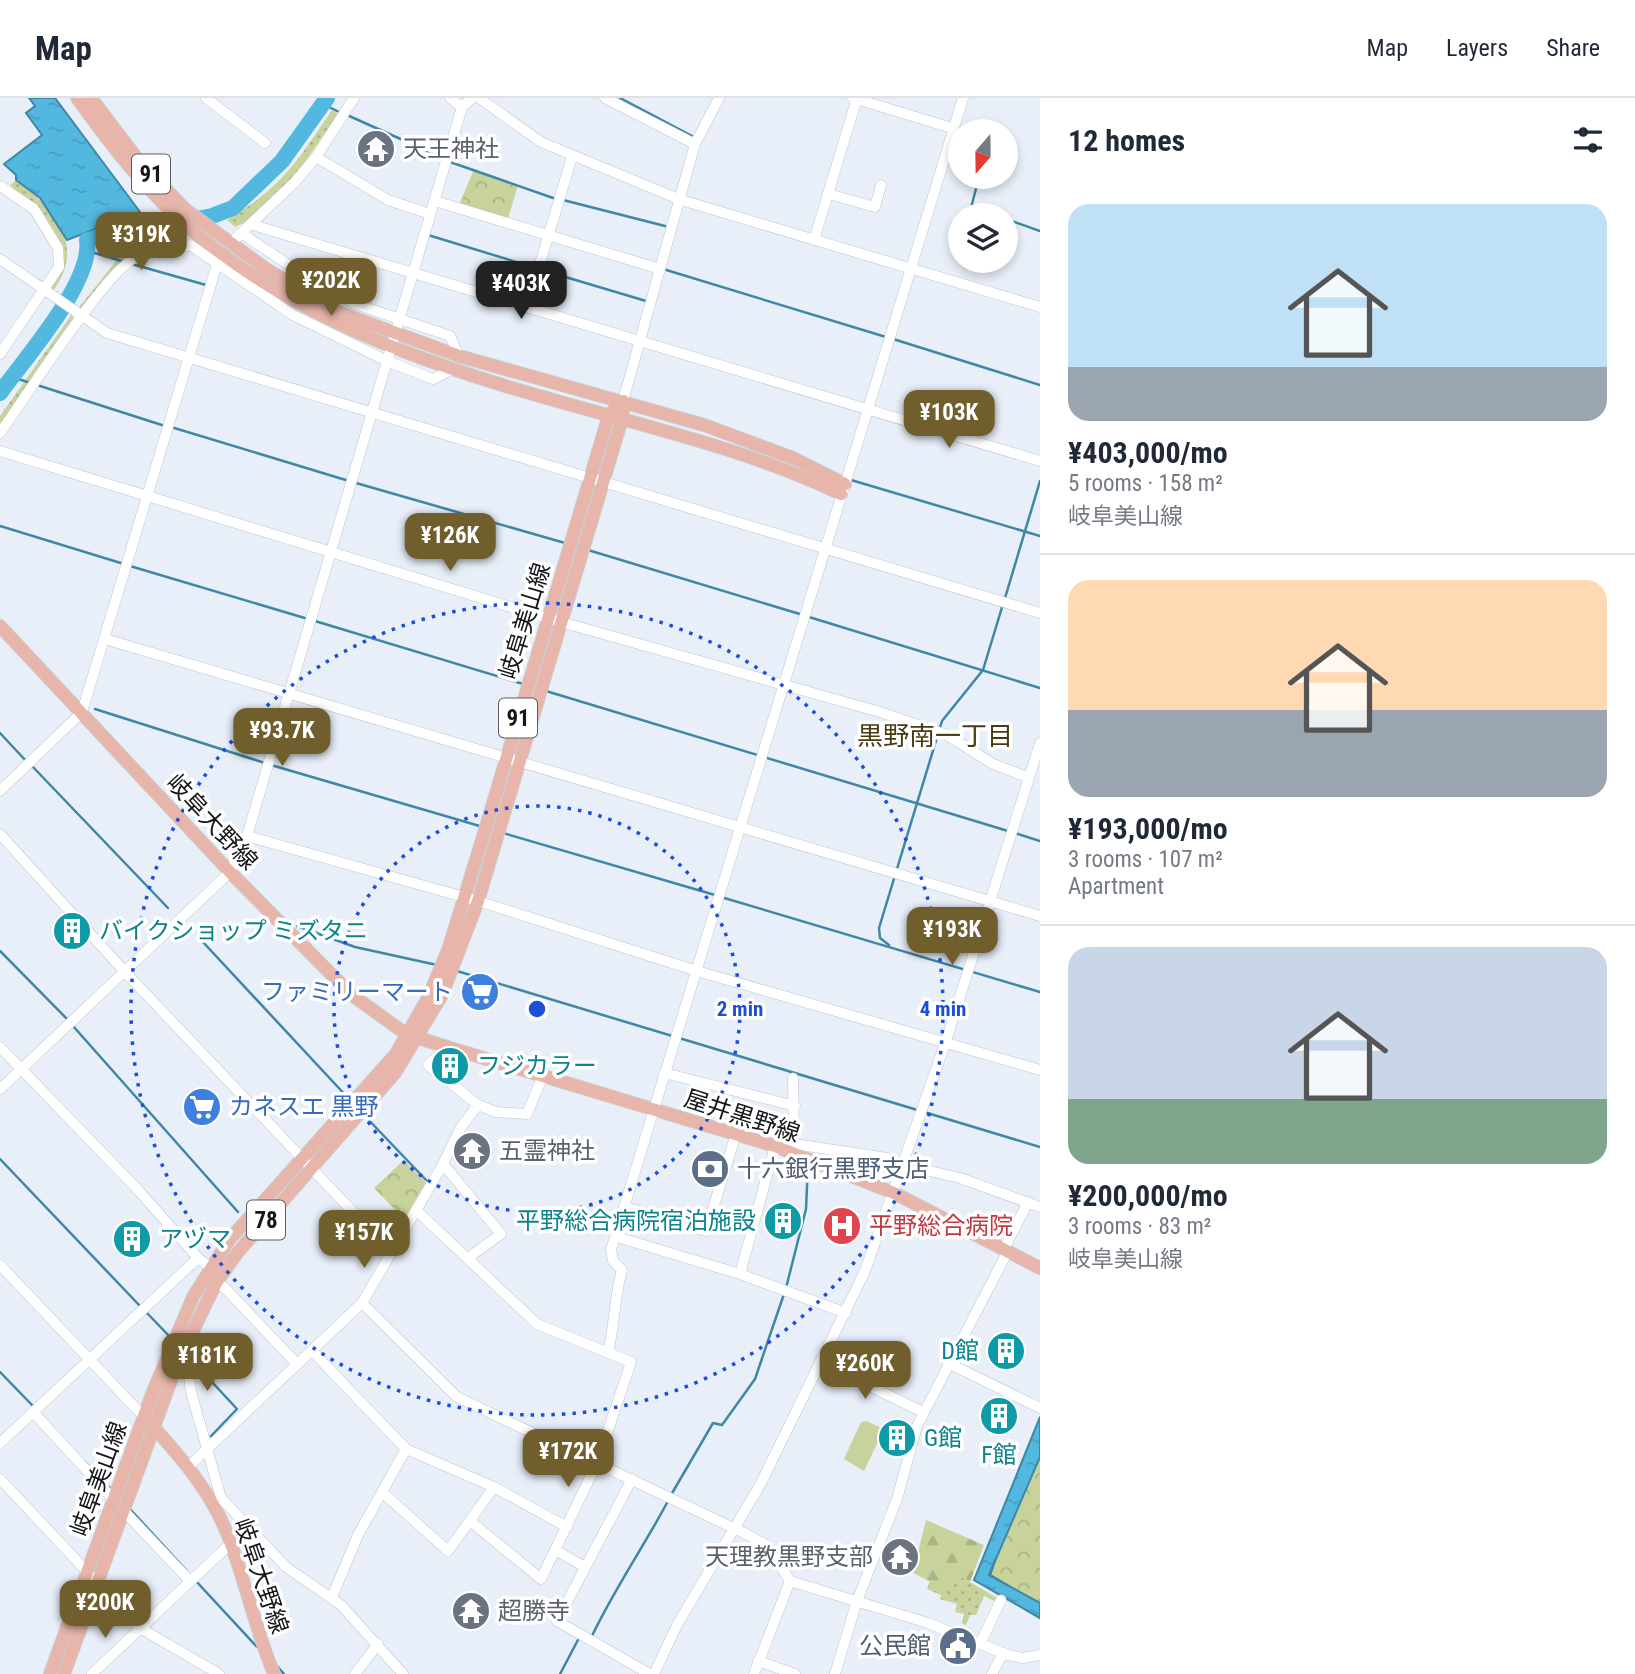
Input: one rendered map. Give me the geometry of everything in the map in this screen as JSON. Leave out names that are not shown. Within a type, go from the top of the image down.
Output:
[{"type":"main road","name":"91","points":[[77,98],[152,192],[225,247],[338,312],[456,362],[609,415],[757,458],[843,489]]},
{"type":"main road","name":"91","points":[[92,98],[117,134],[156,180],[260,281],[389,355],[456,362],[623,401],[763,446],[843,489]]},
{"type":"main road","name":"岐阜美山線","points":[[412,1035],[428,998],[562,622],[597,481],[609,415],[623,401]]},
{"type":"main road","name":"岐阜美山線","points":[[412,1035],[453,970],[478,901],[547,618],[622,419],[623,401]]},
{"type":"main road","name":"岐阜大野線","points":[[0,626],[230,872],[352,995],[383,1020],[412,1035]]},
{"type":"main road","name":"屋井黒野線","points":[[412,1035],[542,1077],[775,1146],[794,1149],[894,1193],[1040,1268]]},
{"type":"main road","name":"78","points":[[153,1427],[177,1364],[216,1283],[412,1035]]},
{"type":"main road","name":"78","points":[[144,1417],[177,1329],[210,1266],[229,1240],[308,1164]]},
{"type":"main road","name":"岐阜美山線","points":[[50,1674],[144,1417]]},
{"type":"main road","name":"岐阜大野線","points":[[144,1417],[187,1468],[215,1508],[231,1543],[253,1618],[274,1674]]},
{"type":"main road","name":"岐阜美山線","points":[[64,1674],[153,1427]]},
{"type":"street","points":[[206,98],[265,143]]},
{"type":"street","points":[[0,791],[82,712],[146,495],[225,247],[253,225],[316,157],[354,98]]},
{"type":"street","points":[[450,98],[462,107]]},
{"type":"street","points":[[0,1090],[230,872],[247,836],[287,692],[331,553],[411,272],[462,107],[472,98]]},
{"type":"street","points":[[479,98],[541,142],[681,200],[1040,307]]},
{"type":"street","points":[[605,98],[695,144]]},
{"type":"street","points":[[623,401],[695,144],[719,98]]},
{"type":"street","points":[[814,240],[856,98],[948,127]]},
{"type":"street","points":[[955,119],[963,98]]},
{"type":"street","points":[[608,1352],[615,1321],[614,1299],[622,1270],[613,1261],[611,1250],[948,141]]},
{"type":"street","points":[[316,157],[388,200],[430,214]]},
{"type":"street","points":[[527,307],[572,157]]},
{"type":"street","points":[[829,194],[875,208],[881,185]]},
{"type":"street","points":[[0,186],[34,209],[58,248],[59,267],[46,291],[0,354]]},
{"type":"street","points":[[435,201],[660,269]]},
{"type":"street","points":[[253,225],[1040,461]]},
{"type":"street","points":[[0,433],[79,316],[123,266],[136,257],[190,245],[225,247],[305,279],[355,304],[450,336],[456,362]]},
{"type":"street","points":[[225,247],[287,309],[389,355]]},
{"type":"street","points":[[0,259],[107,333],[1040,613]]},
{"type":"street","points":[[0,451],[547,618],[783,684],[947,735],[992,764],[1027,777]]},
{"type":"street","points":[[105,639],[1040,916]]},
{"type":"street","points":[[632,1479],[557,1621],[652,1674],[733,1527],[760,1485],[846,1312],[904,1166],[1040,743]]},
{"type":"street","points":[[0,834],[124,971],[392,1253]]},
{"type":"street","points":[[247,836],[478,901],[697,971],[1040,1070]]},
{"type":"street","points":[[0,1047],[139,1191],[198,1258],[210,1266]]},
{"type":"street","points":[[447,1047],[428,1065],[478,1105],[496,1112],[527,1114],[542,1077]]},
{"type":"street","points":[[664,1073],[795,1106]]},
{"type":"street","points":[[793,1078],[794,1149],[887,1158],[904,1166],[960,1178],[1040,1207]]},
{"type":"street","points":[[187,1468],[362,1303],[443,1164],[461,1127],[478,1105]]},
{"type":"street","points":[[625,1208],[706,1231],[736,1134]]},
{"type":"street","points":[[740,1273],[775,1146]]},
{"type":"street","points":[[443,1164],[501,1234],[468,1258]]},
{"type":"street","points":[[835,1674],[856,1601],[897,1499],[923,1412],[1028,1202]]},
{"type":"street","points":[[416,1210],[537,1324],[631,1362],[597,1463],[541,1579],[470,1521]]},
{"type":"street","points":[[617,1237],[740,1273],[846,1312]]},
{"type":"street","points":[[0,1443],[198,1258]]},
{"type":"street","points":[[0,1265],[144,1417]]},
{"type":"street","points":[[216,1283],[224,1287],[297,1364]]},
{"type":"street","points":[[362,1303],[457,1396],[768,1546],[790,1581],[981,1643],[1003,1653],[1023,1658],[1040,1655]]},
{"type":"street","points":[[312,1351],[406,1449],[494,1487],[567,1527]]},
{"type":"street","points":[[820,1362],[923,1412]]},
{"type":"street","points":[[948,1363],[1040,1408]]},
{"type":"street","points":[[177,1364],[188,1369],[206,1448],[222,1498],[286,1567],[332,1597],[403,1674]]},
{"type":"street","points":[[33,1412],[113,1499]]},
{"type":"street","points":[[332,1597],[344,1562],[406,1449]]},
{"type":"street","points":[[0,1479],[140,1628],[219,1674]]},
{"type":"street","points":[[382,1492],[448,1551],[494,1487]]},
{"type":"street","points":[[123,1510],[193,1579]]},
{"type":"street","points":[[92,1674],[231,1543]]},
{"type":"street","points":[[556,1551],[585,1567]]},
{"type":"street","points":[[754,1674],[790,1581]]},
{"type":"street","points":[[981,1643],[1000,1600]]},
{"type":"street","points":[[355,1674],[378,1644]]},
{"type":"street","points":[[992,1674],[1003,1653]]},
{"type":"street","points":[[758,1661],[795,1674]]},
{"type":"green space","points":[[332,110],[338,114],[303,165],[276,196],[257,211],[252,219],[235,227],[227,220],[262,196],[287,172]]},
{"type":"green space","points":[[474,169],[518,185],[507,222],[459,205]]},
{"type":"green space","points":[[16,180],[43,203],[61,229],[66,243],[67,258],[63,274],[53,291],[49,288],[60,268],[59,243],[46,221],[10,185]]},
{"type":"green space","points":[[177,232],[185,239],[137,251],[122,261],[81,311],[77,310],[127,247]]},
{"type":"green space","points":[[72,314],[73,321],[0,425],[0,416]]},
{"type":"green space","points":[[404,1160],[426,1183],[404,1219],[374,1188]]},
{"type":"green space","points":[[1040,1415],[1040,1620],[974,1580]]},
{"type":"green space","points":[[866,1421],[884,1429],[864,1471],[844,1459],[861,1422]]},
{"type":"green space","points":[[926,1520],[984,1545],[970,1582],[958,1575],[946,1590],[906,1569],[917,1556]]},
{"type":"green space","points":[[958,1575],[997,1598],[996,1602],[984,1596],[976,1615],[970,1615],[966,1625],[962,1624],[964,1614],[955,1612],[957,1604],[940,1599],[941,1595],[927,1589],[930,1581],[946,1589]]},
{"type":"water","points":[[29,98],[55,98],[140,212],[67,240],[40,198],[16,180],[16,175],[4,164],[42,135],[26,113],[35,106]]},
{"type":"water","points":[[1040,1417],[1040,1457],[989,1575],[1040,1603],[1040,1618],[974,1580]]},
{"type":"waterway","points":[[0,393],[69,298],[86,257],[87,240],[212,216],[233,208],[282,161],[327,98]]},
{"type":"waterway","points":[[620,98],[694,137]]},
{"type":"waterway","points":[[327,106],[341,113]]},
{"type":"waterway","points":[[347,115],[443,158]]},
{"type":"waterway","points":[[450,162],[556,199]]},
{"type":"waterway","points":[[972,203],[976,189]]},
{"type":"waterway","points":[[563,200],[665,226]]},
{"type":"waterway","points":[[1018,223],[1040,231]]},
{"type":"waterway","points":[[428,235],[536,268]]},
{"type":"waterway","points":[[88,251],[125,262]]},
{"type":"waterway","points":[[132,264],[206,285]]},
{"type":"waterway","points":[[663,269],[886,337]]},
{"type":"waterway","points":[[542,270],[646,301]]},
{"type":"waterway","points":[[893,339],[1040,385]]},
{"type":"waterway","points":[[12,377],[165,426]]},
{"type":"waterway","points":[[171,427],[349,481]]},
{"type":"waterway","points":[[851,480],[1040,536]]},
{"type":"waterway","points":[[1005,598],[1040,481]]},
{"type":"waterway","points":[[356,483],[565,543]]},
{"type":"waterway","points":[[0,526],[124,564]]},
{"type":"waterway","points":[[588,550],[803,615]]},
{"type":"waterway","points":[[130,566],[308,619]]},
{"type":"waterway","points":[[889,945],[880,938],[879,928],[942,721],[983,670],[1003,604]]},
{"type":"waterway","points":[[809,617],[1040,688]]},
{"type":"waterway","points":[[315,621],[523,684]]},
{"type":"waterway","points":[[546,691],[1008,831]]},
{"type":"waterway","points":[[95,709],[265,763]]},
{"type":"waterway","points":[[0,733],[27,762]]},
{"type":"waterway","points":[[271,765],[483,827]]},
{"type":"waterway","points":[[32,766],[168,908]]},
{"type":"waterway","points":[[503,833],[715,895]]},
{"type":"waterway","points":[[1015,833],[1040,841]]},
{"type":"waterway","points":[[721,897],[1040,992]]},
{"type":"waterway","points":[[297,926],[355,947],[437,965]]},
{"type":"waterway","points":[[202,941],[349,1099]]},
{"type":"waterway","points":[[0,951],[69,1021]]},
{"type":"waterway","points":[[457,971],[1040,1147]]},
{"type":"waterway","points":[[73,1026],[238,1212]]},
{"type":"waterway","points":[[363,1114],[426,1180]]},
{"type":"waterway","points":[[0,1159],[140,1306]]},
{"type":"waterway","points":[[786,1288],[806,1209],[808,1164]]},
{"type":"waterway","points":[[671,1495],[713,1423],[722,1425],[755,1379],[784,1294]]},
{"type":"waterway","points":[[145,1311],[172,1339]]},
{"type":"waterway","points":[[186,1354],[237,1409],[211,1436]]},
{"type":"waterway","points":[[0,1372],[33,1406]]},
{"type":"waterway","points":[[85,1462],[112,1490]]},
{"type":"waterway","points":[[591,1638],[668,1501]]},
{"type":"waterway","points":[[129,1508],[186,1570]]},
{"type":"waterway","points":[[995,1560],[990,1575],[1007,1585]]},
{"type":"waterway","points":[[195,1580],[257,1647]]},
{"type":"waterway","points":[[560,1674],[579,1638]]},
{"type":"waterway","points":[[277,1666],[284,1674]]},
{"type":"place","name":"天王神社","points":[[376,149]]},
{"type":"place","name":"バイクショップ ミズタニ","points":[[72,931]]},
{"type":"place","name":"ファミリーマート","points":[[480,992]]},
{"type":"place","name":"フジカラー","points":[[450,1066]]},
{"type":"place","name":"カネスエ 黒野","points":[[202,1107]]},
{"type":"place","name":"五霊神社","points":[[472,1151]]},
{"type":"place","name":"十六銀行黒野支店","points":[[710,1169]]},
{"type":"place","name":"平野総合病院宿泊施設","points":[[783,1221]]},
{"type":"place","name":"平野総合病院","points":[[842,1226]]},
{"type":"place","name":"アヅマ","points":[[132,1239]]},
{"type":"place","name":"D館","points":[[1006,1351]]},
{"type":"place","name":"F館","points":[[999,1416]]},
{"type":"place","name":"G館","points":[[897,1438]]},
{"type":"place","name":"天理教黒野支部","points":[[900,1557]]},
{"type":"place","name":"超勝寺","points":[[471,1611]]},
{"type":"place","name":"公民館","points":[[958,1646]]},
{"type":"district","name":"黒野南一丁目","points":[[935,736]]}]
